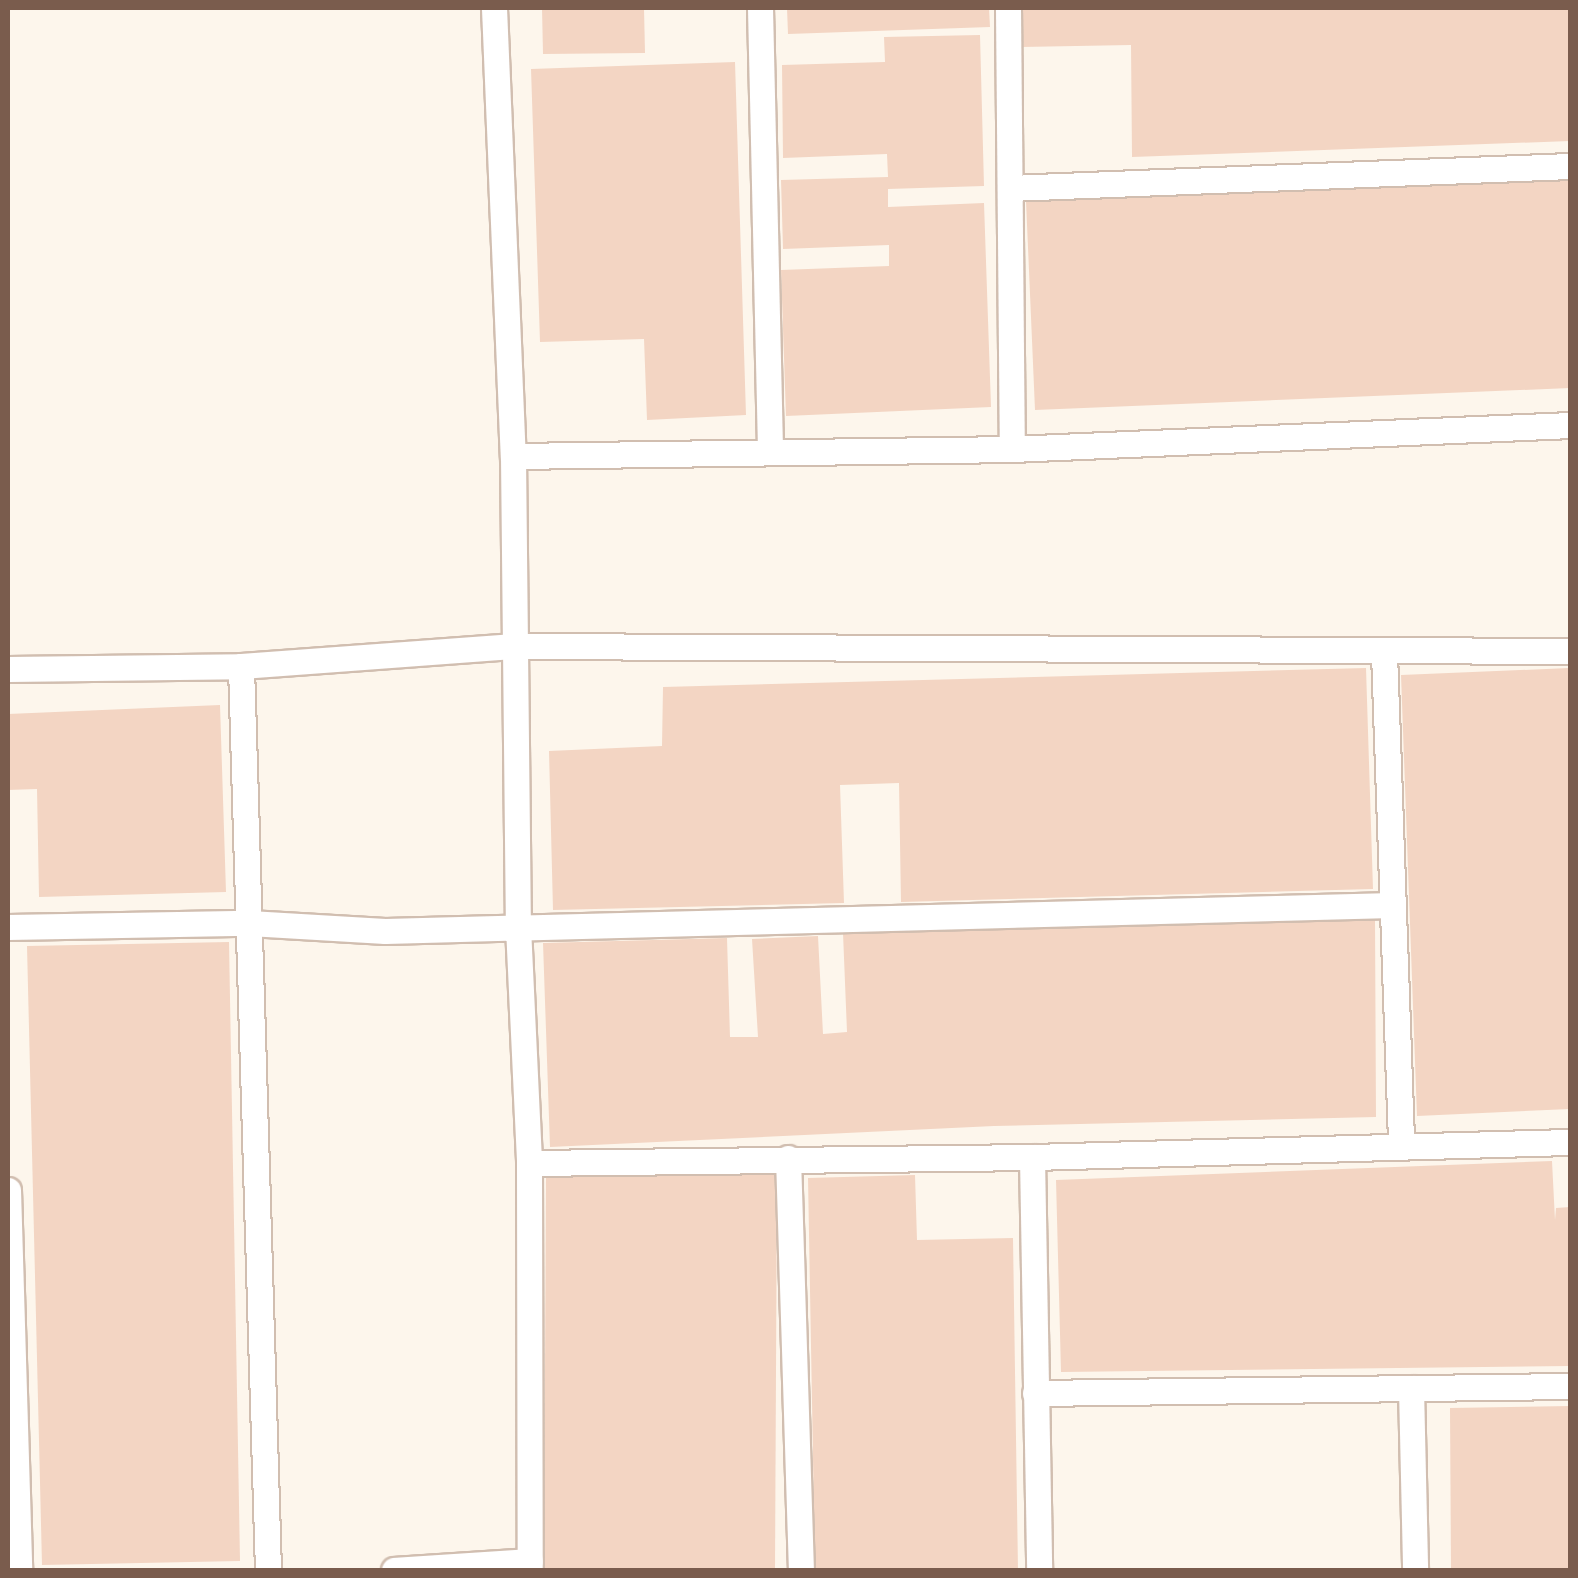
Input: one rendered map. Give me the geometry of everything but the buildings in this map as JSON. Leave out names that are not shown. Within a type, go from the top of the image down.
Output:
[{"type":"street","points":[[394,1570],[530,1566],[529,1163],[518,927],[513,456],[494,8]]},
{"type":"street","points":[[760,8],[770,449]]},
{"type":"street","points":[[1008,8],[1012,448]]},
{"type":"street","points":[[1010,188],[1570,166]]},
{"type":"street","points":[[513,456],[1012,448],[1570,425]]},
{"type":"street","points":[[8,669],[242,666],[516,646],[1570,651]]},
{"type":"street","points":[[1384,653],[1401,1148]]},
{"type":"street","points":[[242,666],[268,1570]]},
{"type":"street","points":[[8,927],[249,924],[386,931],[1393,905]]},
{"type":"street","points":[[529,1163],[1032,1157],[1570,1142]]},
{"type":"street","points":[[1032,1157],[1039,1570]]},
{"type":"street","points":[[788,1158],[801,1570]]},
{"type":"street","points":[[8,1190],[18,1570]]},
{"type":"street","points":[[1035,1394],[1570,1386]]},
{"type":"street","points":[[1411,1388],[1415,1570]]}]
